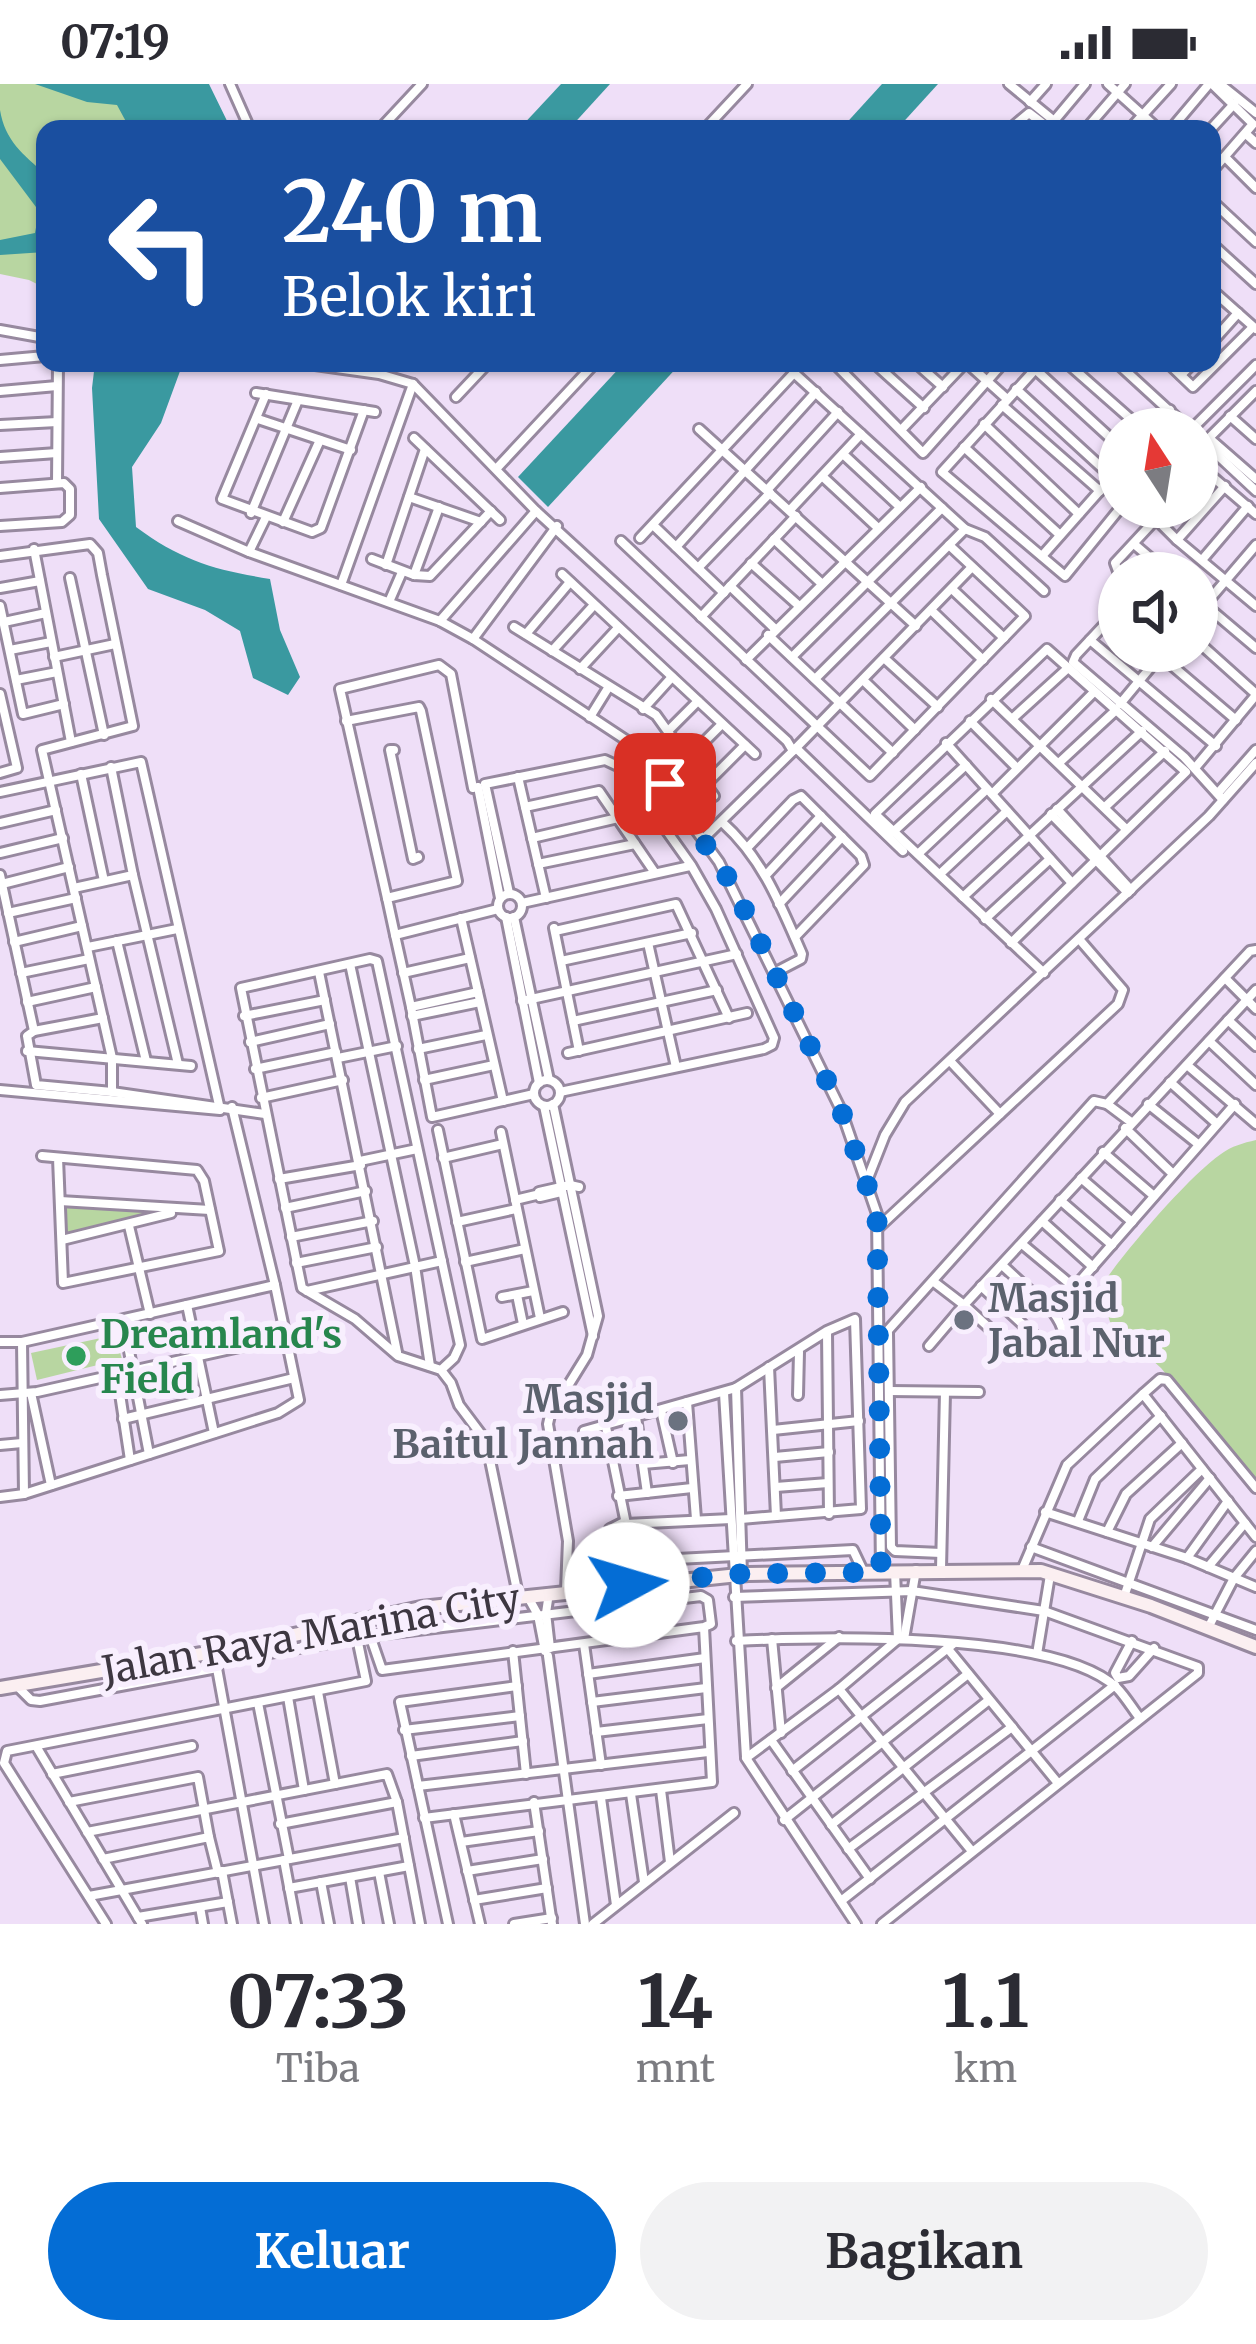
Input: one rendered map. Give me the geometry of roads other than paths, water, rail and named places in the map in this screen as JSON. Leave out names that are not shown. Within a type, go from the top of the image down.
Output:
[{"type":"main road","name":"Jalan Raya Marina City","points":[[0,1688],[215,1661],[357,1630],[421,1608],[737,1574],[940,1569],[1050,1573],[1127,1589],[1256,1647]]},
{"type":"street","points":[[230,84],[246,120]]},
{"type":"street","points":[[388,120],[422,84]]},
{"type":"street","points":[[713,120],[747,84]]},
{"type":"street","points":[[1009,84],[1047,120]]},
{"type":"street","points":[[1030,102],[1046,84]]},
{"type":"street","points":[[1056,120],[1085,84]]},
{"type":"street","points":[[1108,84],[1148,120]]},
{"type":"street","points":[[1094,120],[1125,84]]},
{"type":"street","points":[[1138,120],[1171,84]]},
{"type":"street","points":[[1214,84],[1252,121],[1221,162]]},
{"type":"street","points":[[1214,84],[1256,113]]},
{"type":"street","points":[[1180,120],[1214,84]]},
{"type":"street","points":[[1219,120],[1234,104]]},
{"type":"street","points":[[1246,134],[1256,143]]},
{"type":"street","points":[[1226,157],[1256,188]]},
{"type":"street","points":[[1221,209],[1256,242]]},
{"type":"street","points":[[1221,252],[1256,284]]},
{"type":"street","points":[[1221,299],[1255,328],[1221,360]]},
{"type":"street","points":[[1221,332],[1238,313]]},
{"type":"street","points":[[0,330],[36,336]]},
{"type":"street","points":[[0,360],[36,357]]},
{"type":"street","points":[[1218,411],[1256,365]]},
{"type":"street","points":[[56,483],[58,372]]},
{"type":"street","points":[[358,372],[413,384],[536,511],[903,850]]},
{"type":"street","points":[[456,397],[480,372]]},
{"type":"street","points":[[497,468],[587,372]]},
{"type":"street","points":[[843,372],[923,453],[994,372]]},
{"type":"street","points":[[884,372],[923,408]]},
{"type":"street","points":[[926,372],[943,387]]},
{"type":"street","points":[[902,429],[955,372]]},
{"type":"street","points":[[973,372],[1098,489]]},
{"type":"street","points":[[1032,372],[942,472],[1065,576],[1104,528]]},
{"type":"street","points":[[1044,372],[1098,425]]},
{"type":"street","points":[[1077,372],[1118,408]]},
{"type":"street","points":[[1127,372],[1168,408]]},
{"type":"street","points":[[1177,372],[1193,387],[1209,372]]},
{"type":"street","points":[[1181,376],[1184,372]]},
{"type":"street","points":[[640,538],[790,375],[797,374],[965,529],[985,537],[1045,591]]},
{"type":"street","points":[[341,585],[413,384]]},
{"type":"street","points":[[0,391],[57,386]]},
{"type":"street","points":[[1016,389],[1098,459]]},
{"type":"street","points":[[1218,423],[1256,391]]},
{"type":"street","points":[[676,547],[816,392]]},
{"type":"street","points":[[261,394],[298,400],[369,411],[320,530],[312,532],[226,503],[222,496],[258,419],[261,394]]},
{"type":"street","points":[[251,513],[298,400]]},
{"type":"street","points":[[698,568],[838,412]]},
{"type":"street","points":[[1230,416],[1256,439]]},
{"type":"street","points":[[258,419],[351,450]]},
{"type":"street","points":[[0,424],[57,422]]},
{"type":"street","points":[[984,424],[1079,514]]},
{"type":"street","points":[[699,429],[916,626]]},
{"type":"street","points":[[701,617],[774,539],[860,434]]},
{"type":"street","points":[[414,438],[500,520]]},
{"type":"street","points":[[283,522],[320,440]]},
{"type":"street","points":[[964,447],[1060,536]]},
{"type":"street","points":[[386,565],[425,449]]},
{"type":"street","points":[[1218,450],[1256,479]]},
{"type":"street","points":[[0,457],[57,453]]},
{"type":"street","points":[[843,454],[900,507]]},
{"type":"street","points":[[1218,454],[1256,491]]},
{"type":"street","points":[[822,476],[878,528]]},
{"type":"street","points":[[1210,552],[1252,510],[1218,481]]},
{"type":"street","points":[[0,488],[56,483],[70,489],[66,520],[0,526]]},
{"type":"street","points":[[1177,540],[1225,486]]},
{"type":"street","points":[[746,660],[921,487]]},
{"type":"street","points":[[1042,556],[1098,493]]},
{"type":"street","points":[[409,496],[482,522]]},
{"type":"street","points":[[414,575],[440,507]]},
{"type":"street","points":[[792,657],[942,508]]},
{"type":"street","points":[[440,621],[536,511]]},
{"type":"street","points":[[372,559],[402,572],[430,576],[491,512]]},
{"type":"street","points":[[249,552],[266,517]]},
{"type":"street","points":[[463,542],[469,518]]},
{"type":"street","points":[[178,521],[249,552],[440,621],[473,639],[646,757],[703,839],[732,884],[841,1110],[879,1227],[888,1571],[901,1639]]},
{"type":"street","points":[[653,525],[727,589],[893,753]]},
{"type":"street","points":[[473,639],[557,526]]},
{"type":"street","points":[[1126,552],[1148,528]]},
{"type":"street","points":[[1164,528],[1192,552]]},
{"type":"street","points":[[815,679],[965,529]]},
{"type":"street","points":[[774,539],[821,583]]},
{"type":"street","points":[[621,541],[867,775],[875,775],[1025,616],[949,545]]},
{"type":"street","points":[[0,556],[85,544],[96,549],[133,726],[42,750],[112,1058],[112,1093]]},
{"type":"street","points":[[1134,544],[1143,552]]},
{"type":"street","points":[[1218,585],[1256,545]]},
{"type":"street","points":[[34,549],[71,742]]},
{"type":"street","points":[[751,563],[798,605]]},
{"type":"street","points":[[703,839],[818,729],[972,567]]},
{"type":"street","points":[[389,602],[402,572]]},
{"type":"street","points":[[1218,572],[1254,600]]},
{"type":"street","points":[[562,574],[755,754]]},
{"type":"street","points":[[70,578],[104,735]]},
{"type":"street","points":[[0,589],[40,581]]},
{"type":"street","points":[[526,634],[570,582]]},
{"type":"street","points":[[952,589],[1004,638]]},
{"type":"street","points":[[552,651],[594,604]]},
{"type":"street","points":[[0,606],[23,714],[64,704]]},
{"type":"street","points":[[931,610],[983,660]]},
{"type":"street","points":[[4,622],[46,613]]},
{"type":"street","points":[[1218,616],[1256,648]]},
{"type":"street","points":[[514,627],[669,730],[714,796]]},
{"type":"street","points":[[580,670],[618,628]]},
{"type":"street","points":[[1011,943],[1186,772],[1073,662],[1098,633]]},
{"type":"street","points":[[1090,640],[1216,746]]},
{"type":"street","points":[[10,650],[51,642]]},
{"type":"street","points":[[54,657],[115,644]]},
{"type":"street","points":[[1045,973],[874,814],[877,809],[1044,650],[1050,650],[1094,692],[1195,768],[1220,797]]},
{"type":"street","points":[[884,658],[938,707]]},
{"type":"street","points":[[1195,768],[1256,694],[1218,660]]},
{"type":"street","points":[[498,909],[505,896],[451,674],[440,665],[343,686],[340,696],[434,1118],[534,1094],[544,1081]]},
{"type":"street","points":[[1013,718],[1068,668]]},
{"type":"street","points":[[1060,762],[1146,672]]},
{"type":"street","points":[[1182,672],[1236,720]]},
{"type":"street","points":[[16,680],[57,673]]},
{"type":"street","points":[[643,709],[672,677]]},
{"type":"street","points":[[863,680],[916,730]]},
{"type":"street","points":[[590,717],[608,688]]},
{"type":"street","points":[[917,854],[1017,768],[1094,692]]},
{"type":"street","points":[[0,694],[17,768],[0,773]]},
{"type":"street","points":[[992,699],[1126,829]]},
{"type":"street","points":[[669,730],[698,701]]},
{"type":"street","points":[[346,721],[418,707],[421,711],[457,880],[387,898]]},
{"type":"street","points":[[970,721],[1017,768]]},
{"type":"street","points":[[688,758],[722,724]]},
{"type":"street","points":[[963,897],[1142,731]]},
{"type":"street","points":[[946,743],[1072,883]]},
{"type":"street","points":[[706,784],[745,745]]},
{"type":"street","points":[[391,748],[405,802],[418,857],[415,860],[391,748]]},
{"type":"street","points":[[1220,797],[1256,750]]},
{"type":"street","points":[[1105,808],[1165,751]]},
{"type":"street","points":[[479,786],[605,760],[622,768],[691,865],[774,1038],[772,1046],[560,1092],[549,1105]]},
{"type":"street","points":[[0,792],[141,762],[219,1105]]},
{"type":"street","points":[[867,1179],[895,1117],[1256,764]]},
{"type":"street","points":[[893,832],[966,765]]},
{"type":"street","points":[[111,767],[178,1064]]},
{"type":"street","points":[[81,774],[104,881]]},
{"type":"street","points":[[518,777],[546,898]]},
{"type":"street","points":[[525,807],[599,791],[655,873]]},
{"type":"street","points":[[749,846],[801,796],[861,856],[864,865],[794,937]]},
{"type":"street","points":[[0,823],[56,809]]},
{"type":"street","points":[[940,874],[1007,811]]},
{"type":"street","points":[[1054,811],[1130,891]]},
{"type":"street","points":[[766,874],[820,816]]},
{"type":"street","points":[[532,838],[618,818]]},
{"type":"street","points":[[723,822],[749,846],[794,937],[801,959],[775,973]]},
{"type":"street","points":[[779,904],[842,837]]},
{"type":"street","points":[[0,854],[63,838]]},
{"type":"street","points":[[538,864],[635,844]]},
{"type":"street","points":[[985,919],[1050,858]]},
{"type":"street","points":[[510,917],[522,904],[691,865]]},
{"type":"street","points":[[34,1031],[1,879],[69,867]]},
{"type":"street","points":[[8,913],[133,875]]},
{"type":"street","points":[[505,896],[518,896],[522,904]]},
{"type":"street","points":[[580,1051],[554,929],[676,904],[729,1018]]},
{"type":"street","points":[[395,935],[498,909],[510,917],[544,1081],[560,1092]]},
{"type":"street","points":[[461,918],[502,1102]]},
{"type":"street","points":[[14,942],[82,926]]},
{"type":"street","points":[[88,947],[177,929]]},
{"type":"street","points":[[561,961],[692,933]]},
{"type":"street","points":[[879,1227],[1118,1004],[1123,990],[1118,980],[1079,939]]},
{"type":"street","points":[[117,941],[146,1060]]},
{"type":"street","points":[[648,943],[676,1066]]},
{"type":"street","points":[[1107,1104],[1250,951],[1256,950]]},
{"type":"street","points":[[526,1000],[737,954]]},
{"type":"street","points":[[21,973],[88,958]]},
{"type":"street","points":[[404,973],[470,958]]},
{"type":"street","points":[[441,1370],[460,1345],[377,962],[241,988],[290,1237],[306,1292],[355,1319],[398,1356],[441,1370],[468,1421],[486,1441],[523,1596],[542,1614]]},
{"type":"street","points":[[350,964],[415,1266],[430,1366]]},
{"type":"street","points":[[319,972],[398,1356]]},
{"type":"street","points":[[1225,978],[1256,1009]]},
{"type":"street","points":[[27,1002],[96,987]]},
{"type":"street","points":[[574,1021],[717,990]]},
{"type":"street","points":[[929,1346],[1256,990]]},
{"type":"street","points":[[411,1011],[479,997]]},
{"type":"street","points":[[244,1016],[325,1000]]},
{"type":"street","points":[[568,1053],[747,1013]]},
{"type":"street","points":[[103,1018],[27,1036],[36,1085],[233,1109]]},
{"type":"street","points":[[1228,1020],[1256,1046]]},
{"type":"street","points":[[250,1042],[331,1024]]},
{"type":"street","points":[[418,1049],[486,1035]]},
{"type":"street","points":[[1209,1041],[1256,1085]]},
{"type":"street","points":[[255,1069],[397,1046]]},
{"type":"street","points":[[27,1052],[191,1066]]},
{"type":"street","points":[[950,1061],[1000,1114]]},
{"type":"street","points":[[424,1081],[494,1065]]},
{"type":"street","points":[[1187,1065],[1256,1124]]},
{"type":"street","points":[[261,1098],[343,1080]]},
{"type":"street","points":[[1171,1082],[1216,1123]]},
{"type":"street","points":[[0,1090],[265,1114]]},
{"type":"street","points":[[534,1094],[549,1105],[598,1326],[548,1424],[568,1541],[566,1590]]},
{"type":"street","points":[[885,1335],[1094,1101],[1107,1104],[1173,1174]]},
{"type":"street","points":[[1148,1104],[1198,1144]]},
{"type":"street","points":[[1053,1312],[1235,1104]]},
{"type":"street","points":[[0,1497],[51,1486],[294,1406],[299,1400],[233,1109]]},
{"type":"street","points":[[438,1130],[482,1339],[562,1312]]},
{"type":"street","points":[[501,1132],[540,1318]]},
{"type":"street","points":[[443,1157],[503,1144]]},
{"type":"street","points":[[279,1179],[418,1149]]},
{"type":"street","points":[[1103,1152],[1154,1196]]},
{"type":"street","points":[[42,1156],[197,1170],[219,1251],[63,1282],[58,1158]]},
{"type":"street","points":[[1081,1178],[1132,1222]]},
{"type":"street","points":[[457,1222],[568,1188]]},
{"type":"street","points":[[568,1188],[593,1337]]},
{"type":"street","points":[[285,1208],[366,1190]]},
{"type":"street","points":[[1060,1200],[1112,1245]]},
{"type":"street","points":[[60,1202],[210,1210]]},
{"type":"street","points":[[62,1240],[179,1210]]},
{"type":"street","points":[[290,1237],[373,1221]]},
{"type":"street","points":[[1042,1221],[1093,1267]]},
{"type":"street","points":[[129,1226],[150,1314]]},
{"type":"street","points":[[1022,1244],[1076,1289]]},
{"type":"street","points":[[296,1263],[377,1247]]},
{"type":"street","points":[[465,1262],[525,1250]]},
{"type":"street","points":[[306,1292],[442,1261]]},
{"type":"street","points":[[981,1286],[1056,1355],[1064,1346],[1064,1335],[1053,1312],[1002,1265]]},
{"type":"street","points":[[934,1282],[1019,1355]]},
{"type":"street","points":[[0,1342],[22,1342],[275,1285]]},
{"type":"street","points":[[502,1297],[533,1291]]},
{"type":"street","points":[[517,1295],[523,1324]]},
{"type":"street","points":[[585,1307],[596,1304]]},
{"type":"street","points":[[187,1305],[214,1433]]},
{"type":"street","points":[[584,1431],[724,1393],[848,1319],[857,1321],[862,1507],[857,1512],[624,1522],[612,1526],[610,1534],[616,1560],[625,1563],[853,1550],[863,1573]]},
{"type":"street","points":[[123,1320],[149,1454]]},
{"type":"street","points":[[827,1331],[829,1514]]},
{"type":"street","points":[[0,1395],[31,1393],[286,1336]]},
{"type":"street","points":[[22,1342],[24,1494]]},
{"type":"street","points":[[798,1395],[799,1350]]},
{"type":"street","points":[[769,1367],[776,1516]]},
{"type":"street","points":[[117,1374],[130,1460]]},
{"type":"street","points":[[123,1420],[295,1378]]},
{"type":"street","points":[[1022,1570],[1045,1512],[1078,1451],[1160,1379],[1168,1380],[1256,1488]]},
{"type":"street","points":[[736,1388],[734,1597],[748,1760],[856,1924]]},
{"type":"street","points":[[885,1391],[980,1392]]},
{"type":"street","points":[[885,1391],[891,1546],[896,1551],[941,1553]]},
{"type":"street","points":[[940,1569],[944,1392]]},
{"type":"street","points":[[31,1393],[51,1486]]},
{"type":"street","points":[[724,1393],[736,1519]]},
{"type":"street","points":[[1143,1394],[1256,1537]]},
{"type":"street","points":[[687,1402],[697,1519]]},
{"type":"street","points":[[661,1410],[673,1463]]},
{"type":"street","points":[[635,1417],[647,1493]]},
{"type":"street","points":[[1078,1521],[1096,1479],[1161,1417]]},
{"type":"street","points":[[773,1430],[859,1421]]},
{"type":"street","points":[[606,1427],[624,1522]]},
{"type":"street","points":[[0,1445],[23,1443]]},
{"type":"street","points":[[1107,1532],[1126,1494],[1182,1443]]},
{"type":"street","points":[[775,1457],[829,1452]]},
{"type":"street","points":[[643,1464],[690,1460]]},
{"type":"street","points":[[1148,1545],[1150,1519],[1202,1469]]},
{"type":"street","points":[[1127,1589],[1148,1545],[1210,1478]]},
{"type":"street","points":[[776,1487],[828,1483]]},
{"type":"street","points":[[619,1496],[692,1488]]},
{"type":"street","points":[[1186,1558],[1228,1501]]},
{"type":"street","points":[[1045,1512],[1186,1558],[1256,1587]]},
{"type":"street","points":[[1208,1567],[1245,1523]]},
{"type":"street","points":[[1031,1547],[1127,1589],[1256,1630]]},
{"type":"street","points":[[1208,1628],[1234,1578],[1256,1551]]},
{"type":"street","points":[[625,1563],[627,1585]]},
{"type":"street","points":[[748,1760],[901,1639],[916,1570]]},
{"type":"street","points":[[1037,1654],[1050,1573]]},
{"type":"street","points":[[734,1597],[912,1591],[1044,1611],[1197,1664],[1198,1670],[883,1924]]},
{"type":"street","points":[[550,1593],[542,1614],[566,1800],[589,1924],[734,1813]]},
{"type":"street","points":[[701,1596],[708,1600],[711,1624],[547,1651],[382,1670],[373,1637],[542,1614],[701,1596]]},
{"type":"street","points":[[424,1818],[712,1782],[704,1627]]},
{"type":"street","points":[[106,1924],[4,1763],[7,1751],[366,1681],[357,1630]]},
{"type":"street","points":[[736,1641],[840,1636],[1037,1654],[1115,1685],[1139,1717]]},
{"type":"street","points":[[775,1689],[840,1636]]},
{"type":"street","points":[[772,1639],[781,1733]]},
{"type":"street","points":[[1132,1641],[1115,1672],[1118,1678],[1130,1676],[1154,1648]]},
{"type":"street","points":[[584,1644],[601,1765]]},
{"type":"street","points":[[951,1646],[968,1674],[1057,1782]]},
{"type":"street","points":[[792,1771],[951,1646]]},
{"type":"street","points":[[513,1652],[526,1774]]},
{"type":"street","points":[[588,1674],[705,1658]]},
{"type":"street","points":[[215,1661],[264,1924]]},
{"type":"street","points":[[784,1820],[968,1674]]},
{"type":"street","points":[[841,1901],[1115,1685]]},
{"type":"street","points":[[448,1924],[404,1730],[402,1699],[517,1686]]},
{"type":"street","points":[[592,1702],[706,1688]]},
{"type":"street","points":[[839,1689],[971,1850]]},
{"type":"street","points":[[318,1692],[335,1784]]},
{"type":"street","points":[[288,1697],[304,1790]]},
{"type":"street","points":[[831,1826],[989,1700]]},
{"type":"street","points":[[258,1703],[296,1924]]},
{"type":"street","points":[[404,1730],[520,1716]]},
{"type":"street","points":[[596,1732],[708,1719]]},
{"type":"street","points":[[848,1849],[1012,1726]]},
{"type":"street","points":[[771,1740],[870,1879]]},
{"type":"street","points":[[411,1756],[523,1741]]},
{"type":"street","points":[[36,1746],[140,1920],[227,1902]]},
{"type":"street","points":[[52,1774],[192,1746]]},
{"type":"street","points":[[418,1786],[709,1752]]},
{"type":"street","points":[[87,1832],[387,1774],[397,1802],[420,1924]]},
{"type":"street","points":[[69,1802],[199,1777],[209,1838],[232,1924]]},
{"type":"street","points":[[661,1790],[670,1862]]},
{"type":"street","points":[[631,1794],[644,1883]]},
{"type":"street","points":[[601,1798],[616,1905]]},
{"type":"street","points":[[280,1824],[397,1802]]},
{"type":"street","points":[[514,1924],[552,1921],[535,1802]]},
{"type":"street","points":[[454,1814],[480,1924]]},
{"type":"street","points":[[461,1843],[539,1831]]},
{"type":"street","points":[[103,1859],[209,1838]]},
{"type":"street","points":[[89,1896],[404,1838]]},
{"type":"street","points":[[467,1871],[543,1859]]},
{"type":"street","points":[[289,1888],[410,1866]]},
{"type":"street","points":[[379,1872],[389,1924]]},
{"type":"street","points":[[350,1877],[358,1924]]},
{"type":"street","points":[[321,1882],[328,1924]]},
{"type":"street","points":[[474,1900],[547,1888]]},
{"type":"street","points":[[200,1906],[203,1924]]},
{"type":"street","points":[[172,1911],[179,1924]]},
{"type":"place","name":"Masjid Jabal Nur","points":[[964,1320]]},
{"type":"place","name":"Dreamland's Field","points":[[76,1356]]},
{"type":"place","name":"Masjid Baitul Jannah","points":[[678,1421]]}]
